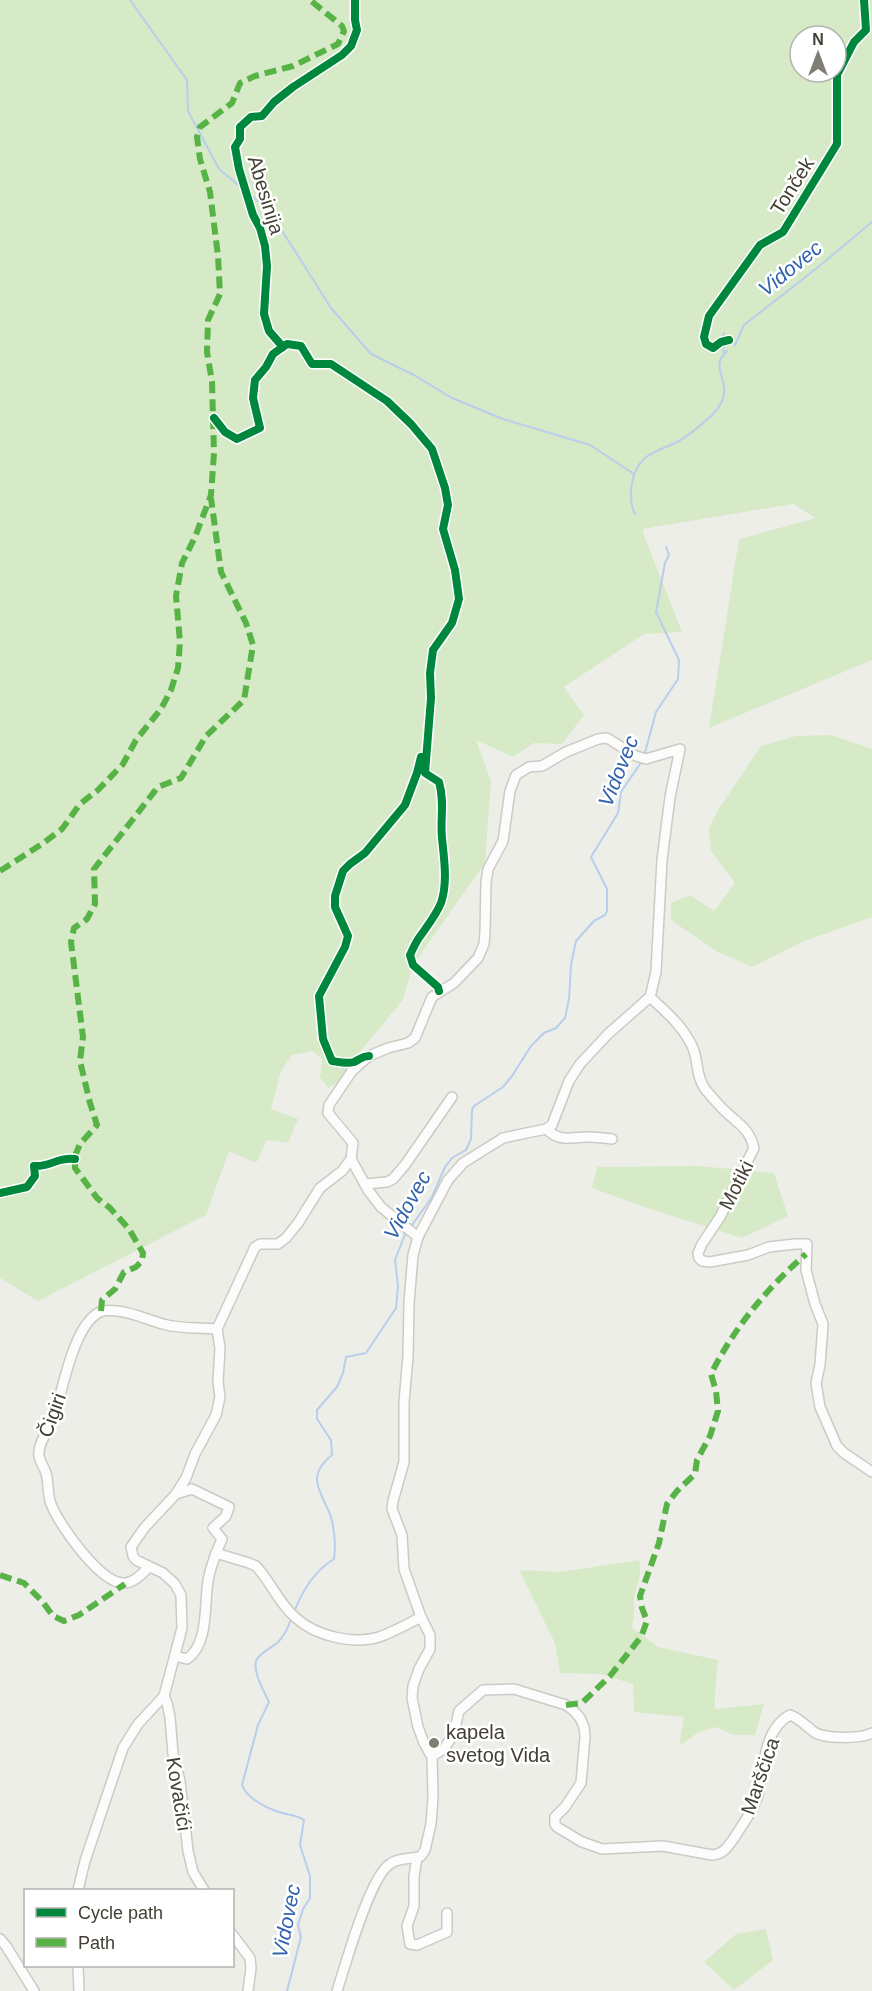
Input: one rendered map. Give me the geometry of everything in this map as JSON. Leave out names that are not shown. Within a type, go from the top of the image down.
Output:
[{"type":"street","points":[[337,1991],[360,1919],[382,1870],[397,1860],[421,1856],[425,1850],[431,1824],[432,1756],[418,1727],[412,1698],[413,1686],[419,1669],[430,1649],[430,1635],[404,1569],[402,1535],[392,1509],[404,1462],[404,1402],[413,1255],[412,1232],[448,1180],[463,1163],[503,1138],[546,1129],[552,1125],[569,1081],[579,1064],[650,997],[656,972],[663,850],[670,797],[680,749],[643,758],[607,738],[598,739],[566,752],[542,766],[529,767],[516,775],[510,791],[503,841],[488,869],[484,944],[478,958],[454,983],[432,997],[415,1038],[408,1043],[369,1056],[352,1071],[329,1105],[328,1113],[352,1143],[351,1159],[365,1184],[381,1207],[412,1232]]},
{"type":"street","name":"Motiki","points":[[650,997],[678,1023],[692,1046],[696,1057],[696,1072],[703,1086],[727,1114],[744,1126],[754,1148],[720,1217],[702,1244],[698,1253],[699,1258],[710,1262],[748,1255],[769,1247],[807,1244],[806,1270],[823,1324],[820,1365],[816,1383],[820,1407],[837,1446],[872,1472]]},
{"type":"street","points":[[365,1184],[387,1182],[393,1179],[452,1097]]},
{"type":"street","points":[[546,1129],[556,1137],[567,1139],[585,1137],[612,1139]]},
{"type":"street","points":[[78,1889],[85,1861],[123,1748],[138,1724],[164,1696],[182,1628],[180,1595],[171,1579],[133,1556],[131,1547],[145,1527],[176,1494],[186,1478],[219,1405],[220,1348],[217,1329],[255,1247],[260,1244],[278,1244],[286,1238],[320,1188],[342,1171],[351,1159]]},
{"type":"street","points":[[342,1171],[357,1170]]},
{"type":"street","name":"Čigiri","points":[[149,1567],[134,1580],[124,1584],[98,1571],[66,1534],[56,1517],[49,1498],[46,1473],[39,1454],[40,1446],[55,1415],[64,1379],[82,1330],[92,1317],[105,1311],[121,1311],[168,1325],[217,1329]]},
{"type":"street","points":[[175,1656],[187,1659],[197,1647],[204,1628],[208,1578],[222,1539],[213,1528],[226,1516],[230,1507],[192,1489],[176,1494]]},
{"type":"street","points":[[216,1554],[256,1566],[293,1615],[315,1630],[338,1638],[358,1640],[378,1637],[422,1617]]},
{"type":"street","name":"Marščica","points":[[432,1756],[444,1749],[454,1733],[459,1711],[483,1690],[514,1689],[566,1705],[574,1711],[584,1727],[581,1783],[565,1807],[555,1816],[555,1824],[562,1831],[582,1842],[602,1849],[663,1846],[717,1855],[727,1848],[752,1810],[758,1794],[766,1748],[776,1728],[786,1717],[790,1715],[796,1718],[819,1735],[861,1737],[872,1733]]},
{"type":"street","name":"Kovačići","points":[[164,1696],[170,1717],[172,1755],[180,1782],[188,1851],[193,1872],[203,1889]]},
{"type":"street","points":[[417,1858],[414,1906],[407,1926],[410,1944],[417,1945],[447,1932],[447,1913]]},
{"type":"street","points":[[234,1937],[250,1958],[252,1968],[248,1991]]},
{"type":"street","points":[[0,1939],[34,1991]]},
{"type":"street","points":[[78,1967],[79,1991]]},
{"type":"green space","points":[[0,0],[872,0],[872,660],[709,728],[739,539],[816,518],[793,504],[643,529],[682,632],[644,634],[564,687],[584,715],[562,744],[534,743],[513,757],[476,740],[491,781],[485,863],[413,965],[403,1000],[349,1065],[342,1080],[328,1088],[320,1077],[322,1059],[313,1051],[292,1055],[281,1071],[271,1109],[298,1119],[288,1143],[267,1140],[256,1163],[229,1151],[206,1215],[38,1301],[0,1278]]},
{"type":"green space","points":[[831,735],[872,749],[872,917],[802,942],[752,967],[716,951],[671,920],[671,903],[690,895],[714,911],[735,883],[711,851],[709,828],[718,810],[761,746],[796,736]]},
{"type":"green space","points":[[698,1166],[774,1173],[788,1216],[742,1238],[592,1188],[597,1167]]},
{"type":"green space","points":[[639,1560],[640,1575],[634,1598],[634,1618],[631,1627],[658,1647],[718,1660],[715,1709],[764,1704],[755,1735],[733,1735],[716,1727],[699,1732],[679,1746],[684,1717],[634,1712],[633,1684],[600,1674],[560,1673],[555,1643],[519,1570],[560,1572]]},
{"type":"green space","points":[[766,1929],[773,1960],[734,1990],[704,1962],[736,1934]]},
{"type":"waterway","points":[[130,0],[187,80],[188,111],[219,169],[269,210],[331,308],[371,354],[414,375],[452,398],[503,419],[590,445],[634,474]]},
{"type":"waterway","name":"Vidovec","points":[[735,345],[744,325],[872,222]]},
{"type":"waterway","points":[[724,333],[722,341],[724,354]]},
{"type":"waterway","name":"Vidovec","points":[[635,514],[631,492],[636,469],[649,455],[679,441],[692,432],[720,406],[724,390],[719,364],[727,351]]},
{"type":"waterway","name":"Vidovec","points":[[644,756],[656,712],[678,679],[679,660],[656,612],[665,563],[669,555],[666,547]]},
{"type":"waterway","name":"Vidovec","points":[[410,1228],[432,1197],[445,1167],[452,1158],[466,1150],[471,1139],[474,1106],[503,1087],[531,1046],[544,1033],[556,1028],[565,1018],[576,941],[594,921],[605,915],[607,911],[607,889],[591,857],[618,813],[621,792],[642,761]]},
{"type":"waterway","name":"Vidovec","points":[[294,1612],[310,1582],[334,1559],[335,1543],[331,1517],[320,1492],[317,1478],[319,1470],[332,1455],[331,1440],[317,1419],[317,1410],[337,1387],[346,1357],[366,1353],[396,1308],[398,1286],[395,1260],[406,1232]]},
{"type":"waterway","name":"Vidovec","points":[[287,1991],[301,1937],[298,1925],[303,1909],[310,1898],[310,1876],[300,1845],[304,1820],[261,1804],[247,1794],[242,1785],[258,1725],[269,1702],[257,1676],[256,1661],[280,1639],[292,1617]]},
{"type":"marked path","points":[[0,871],[62,829],[80,804],[98,790],[123,764],[136,740],[161,709],[171,690],[178,668],[180,642],[176,596],[182,563],[211,495],[214,453],[212,382],[207,352],[208,320],[220,294],[218,256],[210,192],[200,159],[197,137],[200,127],[232,103],[240,83],[255,76],[293,66],[338,44],[344,31],[342,26],[310,0]]},
{"type":"marked path","points":[[101,1311],[102,1300],[115,1289],[124,1272],[136,1267],[142,1261],[143,1253],[129,1229],[110,1208],[97,1198],[75,1168],[75,1156],[80,1144],[97,1125],[80,1061],[83,1037],[71,942],[74,928],[87,919],[95,904],[94,869],[158,787],[181,778],[206,736],[244,700],[253,645],[246,623],[221,572],[211,498]]},
{"type":"marked path","points":[[566,1705],[582,1703],[610,1676],[641,1637],[647,1621],[640,1596],[659,1543],[667,1504],[695,1474],[697,1460],[710,1436],[718,1411],[711,1374],[730,1341],[752,1310],[806,1254]]},
{"type":"marked path","points":[[0,1575],[24,1583],[53,1616],[64,1621],[79,1615],[125,1584]]},
{"type":"cycle path","name":"Abesinija","points":[[283,347],[269,331],[264,314],[267,266],[265,246],[239,169],[235,147],[240,139],[240,127],[251,117],[262,116],[274,102],[293,87],[342,55],[351,46],[357,30],[355,0]]},
{"type":"cycle path","name":"Tonček","points":[[729,340],[713,348],[706,344],[704,337],[709,316],[760,245],[783,232],[837,144],[837,75],[854,42],[866,30],[864,0]]},
{"type":"cycle path","points":[[214,418],[225,432],[237,439],[260,428],[253,398],[255,380],[273,354],[287,344],[301,346],[312,364],[331,364],[387,401],[432,449],[445,488],[448,505],[443,529],[455,570],[459,599],[452,623],[433,650],[430,673],[431,698],[425,773],[439,782],[441,790],[445,870],[443,895],[432,920],[410,955],[413,965],[438,987],[439,991]]},
{"type":"cycle path","points":[[369,1056],[351,1063],[332,1061],[323,1039],[319,996],[345,947],[348,936],[335,907],[335,896],[343,871],[365,853],[405,805],[421,757]]},
{"type":"cycle path","points":[[0,1193],[27,1187],[35,1176],[34,1166],[63,1159],[75,1159]]},
{"type":"place","name":"kapela svetog Vida","points":[[434,1743]]}]
